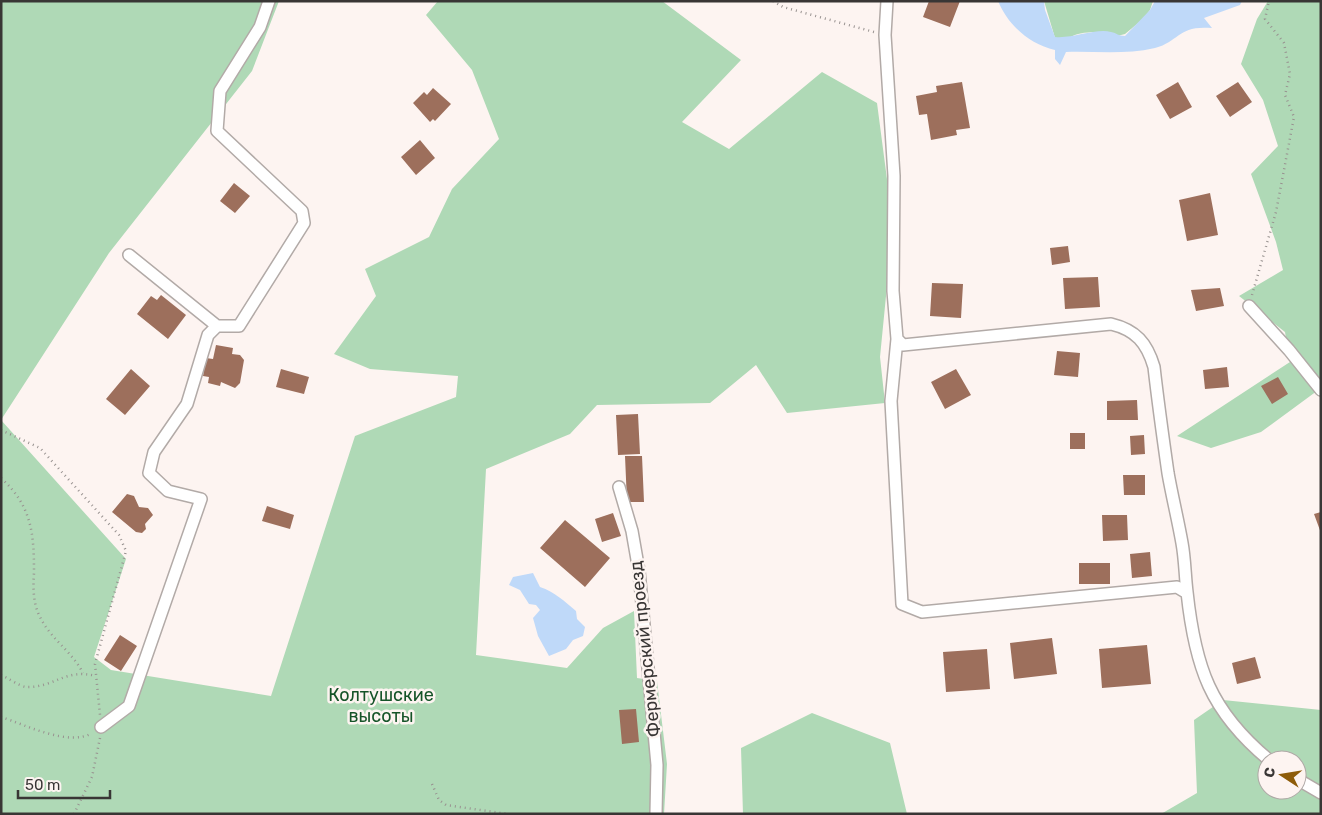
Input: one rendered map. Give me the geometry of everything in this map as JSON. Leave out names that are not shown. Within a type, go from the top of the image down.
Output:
[{"type":"street","points":[[129,255],[217,326],[239,326],[304,223],[302,211],[217,131],[220,91],[260,27],[269,1]]},
{"type":"street","points":[[887,1],[885,35],[894,176],[893,291],[898,339],[891,401],[902,604],[922,612],[1177,587],[1187,593]]},
{"type":"street","points":[[1249,306],[1289,350],[1321,390]]},
{"type":"street","points":[[898,339],[903,345],[1112,324],[1126,327],[1138,335],[1150,353],[1154,367],[1168,474],[1182,545],[1197,657],[1203,675],[1224,714],[1257,750]]},
{"type":"street","points":[[101,727],[129,706],[201,499],[168,491],[148,473],[154,452],[187,404],[208,335],[217,326]]},
{"type":"street","name":"Фермерский проезд","points":[[619,487],[632,531],[639,571],[657,765],[656,814]]},
{"type":"street","points":[[1307,785],[1321,793]]},
{"type":"path","points":[[772,1],[783,7],[885,35]]},
{"type":"path","points":[[1249,306],[1276,212],[1294,117],[1285,95],[1290,74],[1284,43],[1265,19],[1269,1]]},
{"type":"path","points":[[1,430],[40,448],[119,535],[126,551],[95,664],[101,727],[92,777],[74,814]]},
{"type":"path","points":[[1,478],[14,490],[30,520],[34,544],[33,592],[38,613],[50,636],[76,659],[82,673]]},
{"type":"path","points":[[1,675],[24,687],[46,684],[55,679],[82,673],[96,676]]},
{"type":"path","points":[[1,717],[68,739],[85,737],[101,727]]},
{"type":"path","points":[[432,784],[439,800],[446,805],[508,814]]},
{"type":"path","points":[[465,809],[466,814]]},
{"type":"green space","points":[[1,1],[279,1],[252,71],[109,253],[1,420]]},
{"type":"green space","name":"Колтушские высоты","points":[[438,1],[662,1],[741,60],[682,122],[729,149],[822,72],[877,103],[893,225],[880,357],[885,403],[787,413],[756,365],[710,403],[597,405],[570,434],[486,469],[476,655],[567,668],[603,628],[634,611],[637,678],[657,681],[667,764],[664,814],[1,814],[1,420],[126,559],[94,657],[111,670],[271,696],[355,436],[456,397],[458,376],[370,369],[334,354],[376,296],[365,269],[429,237],[452,189],[499,139],[472,70],[426,15]]},
{"type":"green space","points":[[1044,1],[1153,1],[1150,10],[1143,19],[1125,34],[1117,36],[1093,32],[1079,34],[1070,38],[1055,38]]},
{"type":"green space","points":[[1268,1],[1321,1],[1321,388],[1261,432],[1211,448],[1177,436],[1290,362],[1285,332],[1239,296],[1283,270],[1276,242],[1251,174],[1278,146],[1263,100],[1241,64],[1257,19]]},
{"type":"green space","points":[[1223,700],[1321,710],[1321,814],[1161,814],[1197,793],[1194,720]]},
{"type":"green space","points":[[812,713],[890,743],[907,814],[743,814],[741,748]]},
{"type":"water","points":[[998,1],[1044,1],[1045,10],[1055,37],[1062,37],[1105,31],[1125,36],[1150,10],[1155,1],[1242,1],[1240,5],[1204,18],[1212,28],[1192,29],[1180,34],[1170,42],[1144,50],[1066,52],[1060,65],[1055,59],[1055,50],[1037,43],[1020,32],[1007,18]]},
{"type":"water","points":[[533,573],[540,587],[555,594],[576,611],[577,619],[585,627],[583,636],[573,640],[566,649],[549,656],[538,636],[533,618],[540,610],[536,605],[529,604],[520,590],[509,585],[513,577]]},
{"type":"building","points":[[929,1],[960,1],[950,27],[923,17]]},
{"type":"building","points":[[962,82],[970,128],[956,130],[957,135],[931,140],[927,114],[919,115],[916,96],[937,92],[936,86]]},
{"type":"building","points":[[1178,82],[1192,107],[1170,119],[1156,95]]},
{"type":"building","points":[[1238,82],[1252,102],[1230,117],[1216,96]]},
{"type":"building","points":[[433,88],[451,104],[435,121],[433,119],[430,122],[413,103],[424,92],[427,95]]},
{"type":"building","points":[[420,140],[435,158],[416,175],[401,157]]},
{"type":"building","points":[[234,183],[250,196],[235,213],[220,201]]},
{"type":"building","points":[[1210,193],[1218,235],[1187,241],[1179,200]]},
{"type":"building","points":[[1068,246],[1070,262],[1052,265],[1050,248]]},
{"type":"building","points":[[1098,277],[1100,307],[1065,309],[1063,278]]},
{"type":"building","points":[[932,283],[963,284],[961,318],[930,316]]},
{"type":"building","points":[[1220,288],[1224,306],[1196,311],[1191,290]]},
{"type":"building","points":[[161,295],[186,315],[168,339],[137,314],[151,296],[157,300]]},
{"type":"building","points":[[216,345],[233,348],[232,354],[240,355],[244,360],[240,383],[235,388],[221,382],[220,386],[208,383],[209,377],[203,376],[206,358],[213,359]]},
{"type":"building","points":[[1057,351],[1080,353],[1078,377],[1054,375]]},
{"type":"building","points":[[1227,367],[1229,387],[1205,389],[1203,370]]},
{"type":"building","points":[[131,369],[150,386],[125,415],[106,399]]},
{"type":"building","points":[[281,369],[309,377],[304,394],[276,387]]},
{"type":"building","points":[[956,369],[971,395],[945,409],[931,382]]},
{"type":"building","points":[[1278,377],[1288,394],[1272,404],[1261,386]]},
{"type":"building","points":[[1137,400],[1138,420],[1107,420],[1107,401]]},
{"type":"building","points":[[638,414],[640,454],[618,455],[616,415]]},
{"type":"building","points":[[1070,433],[1085,433],[1085,449],[1070,449]]},
{"type":"building","points":[[1144,435],[1145,454],[1131,455],[1130,436]]},
{"type":"building","points":[[625,456],[642,456],[644,502],[627,502]]},
{"type":"building","points":[[1123,475],[1145,475],[1145,495],[1124,495]]},
{"type":"building","points":[[127,494],[134,496],[139,507],[148,508],[153,515],[145,524],[146,529],[142,533],[136,532],[112,512]]},
{"type":"building","points":[[267,506],[294,515],[290,529],[262,521]]},
{"type":"building","points":[[1321,512],[1321,533],[1314,514]]},
{"type":"building","points":[[613,513],[621,536],[602,542],[595,519]]},
{"type":"building","points":[[1102,515],[1127,515],[1128,540],[1103,541]]},
{"type":"building","points":[[565,520],[610,558],[585,587],[540,548]]},
{"type":"building","points":[[1150,552],[1152,576],[1132,578],[1130,554]]},
{"type":"building","points":[[1079,563],[1110,563],[1110,584],[1079,584]]},
{"type":"building","points":[[120,635],[137,646],[121,671],[104,660]]},
{"type":"building","points":[[1052,638],[1057,674],[1014,679],[1010,643]]},
{"type":"building","points":[[1147,645],[1151,684],[1102,688],[1099,649]]},
{"type":"building","points":[[987,649],[990,689],[946,692],[943,652]]},
{"type":"building","points":[[1255,657],[1261,678],[1237,684],[1232,663]]},
{"type":"building","points":[[636,709],[639,742],[622,744],[619,710]]}]
